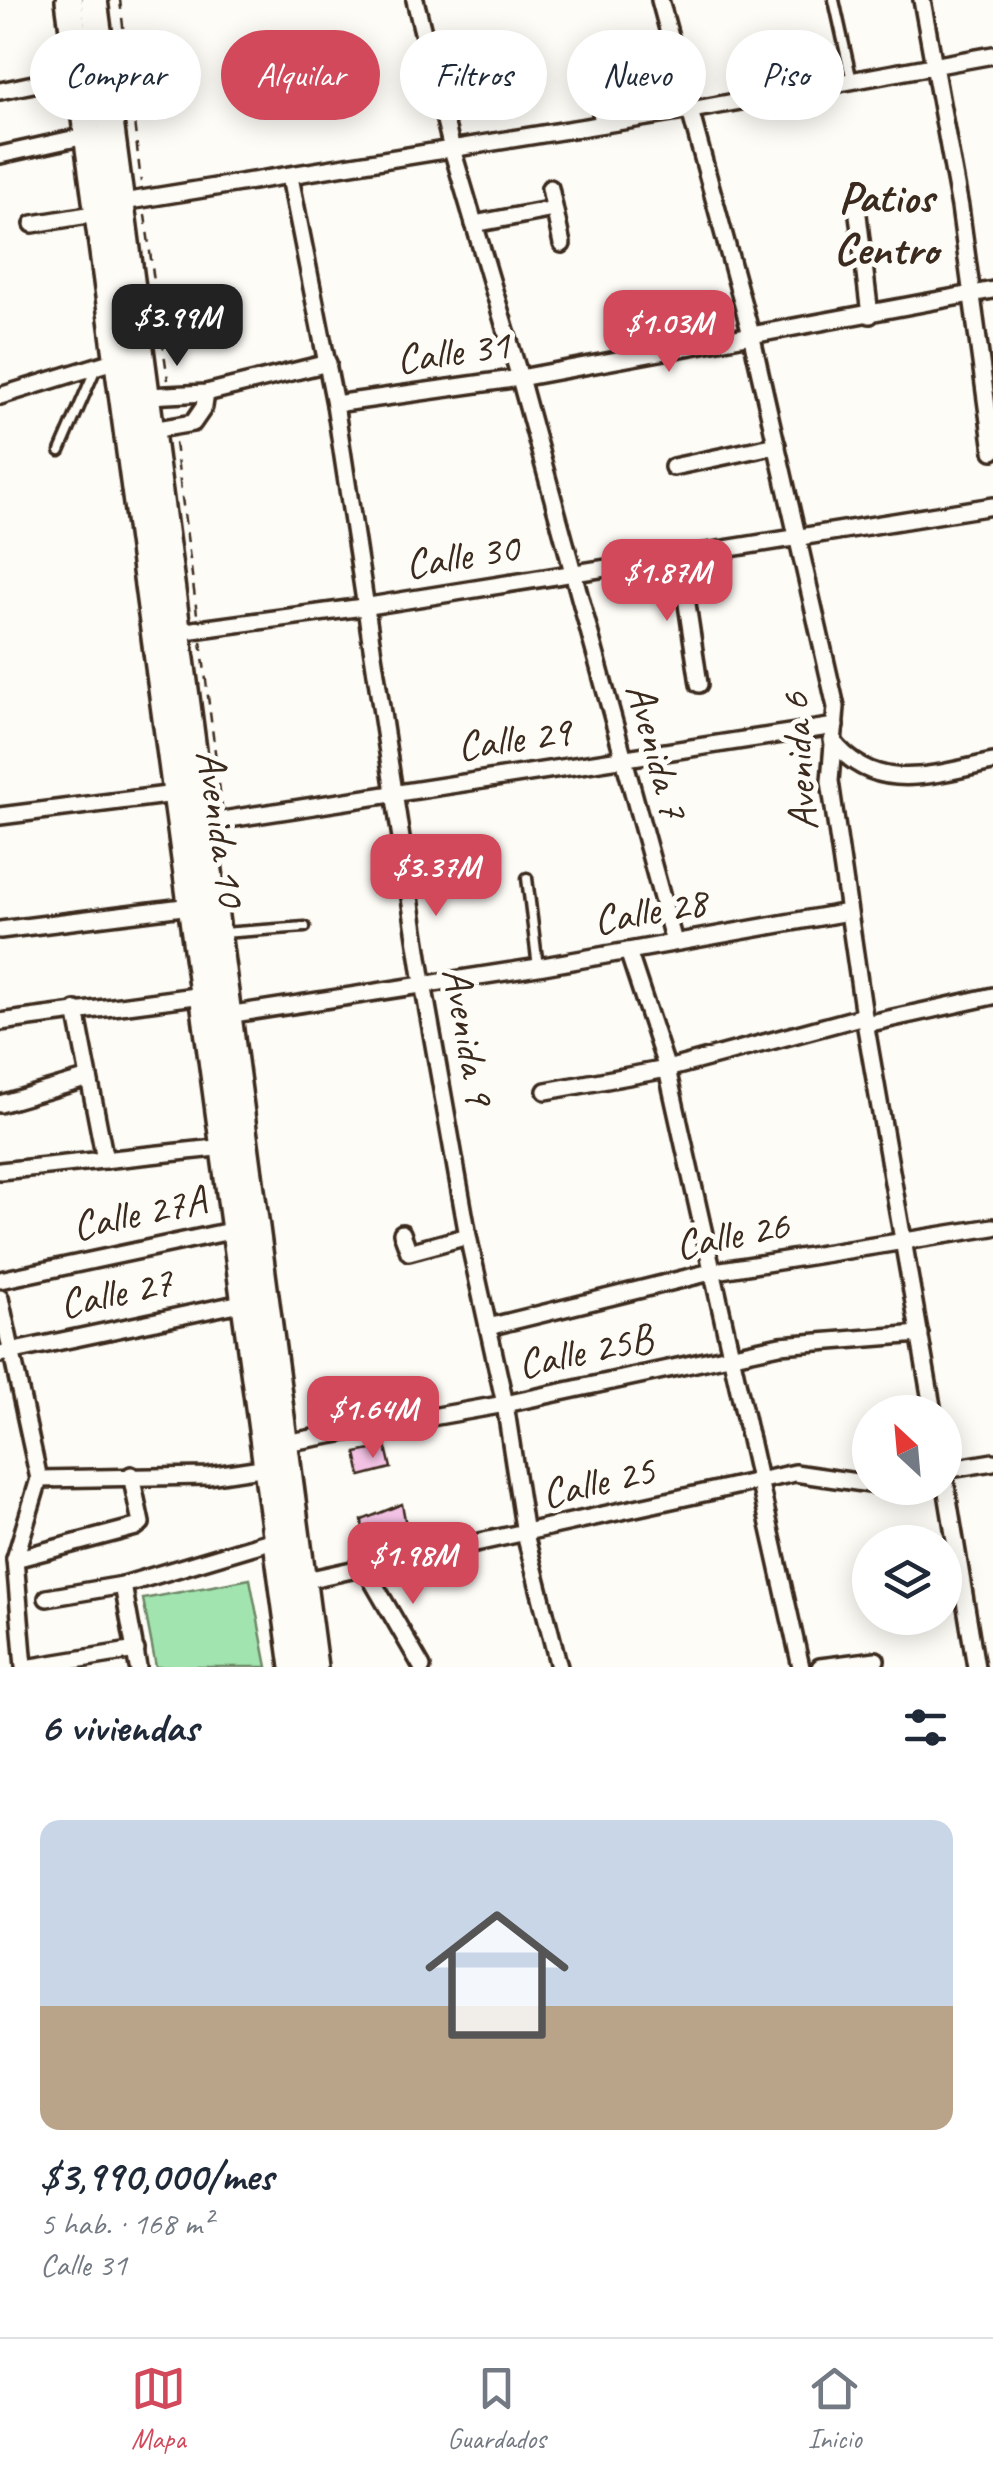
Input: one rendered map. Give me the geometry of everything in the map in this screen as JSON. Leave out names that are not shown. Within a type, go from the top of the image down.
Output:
[{"type":"main road","name":"Avenida 10","points":[[69,0],[73,30]]},
{"type":"main road","name":"Avenida 10","points":[[94,0],[112,208],[109,361],[175,794],[235,1230],[292,1583],[294,1667]]},
{"type":"main road","name":"Avenida 10","points":[[88,120],[139,329],[227,1015],[273,1452],[277,1539],[314,1667]]},
{"type":"street","name":"Avenida 7","points":[[415,0],[452,149],[520,378],[674,942]]},
{"type":"street","name":"Avenida 6","points":[[660,0],[668,30]]},
{"type":"street","points":[[922,0],[989,392],[993,451]]},
{"type":"street","points":[[706,107],[993,55]]},
{"type":"street","points":[[0,91],[30,85]]},
{"type":"street","points":[[33,224],[630,120]]},
{"type":"street","name":"Avenida 6","points":[[694,120],[752,338],[836,707],[830,782],[865,1020],[930,1395]]},
{"type":"street","points":[[0,155],[90,135]]},
{"type":"street","name":"Avenida 9","points":[[290,177],[328,362],[423,982],[468,1236],[505,1404],[525,1534],[559,1667]]},
{"type":"street","points":[[550,188],[562,244]]},
{"type":"street","points":[[856,198],[870,315]]},
{"type":"street","points":[[474,224],[554,208]]},
{"type":"street","name":"Calle 31","points":[[335,404],[520,378],[752,338],[993,290]]},
{"type":"street","points":[[139,329],[220,318]]},
{"type":"street","points":[[0,396],[109,361]]},
{"type":"street","points":[[148,396],[206,393],[328,362]]},
{"type":"street","points":[[152,430],[194,423],[204,407],[206,393]]},
{"type":"street","points":[[673,467],[777,445]]},
{"type":"street","name":"Calle 30","points":[[178,632],[363,607],[993,506]]},
{"type":"street","points":[[680,557],[700,684]]},
{"type":"street","points":[[834,733],[856,764],[874,775],[907,779],[993,762]]},
{"type":"street","name":"Calle 29","points":[[203,822],[622,759],[834,733]]},
{"type":"street","points":[[0,816],[175,794]]},
{"type":"street","points":[[0,930],[191,906]]},
{"type":"street","name":"Calle 28","points":[[227,1015],[538,967],[848,912]]},
{"type":"street","points":[[628,951],[667,1068],[801,1667]]},
{"type":"street","points":[[0,1022],[203,995]]},
{"type":"street","points":[[546,1091],[667,1068],[865,1020],[993,996]]},
{"type":"street","points":[[76,1010],[105,1160]]},
{"type":"street","points":[[0,1104],[89,1078]]},
{"type":"street","points":[[0,1171],[225,1147]]},
{"type":"street","name":"Calle 26","points":[[488,1327],[715,1271],[993,1227]]},
{"type":"street","name":"Calle 27A","points":[[0,1280],[235,1230]]},
{"type":"street","points":[[402,1233],[409,1252],[468,1236]]},
{"type":"street","points":[[0,1298],[7,1352],[39,1479],[16,1559],[24,1667]]},
{"type":"street","name":"Calle 27","points":[[7,1352],[246,1302]]},
{"type":"street","name":"Calle 25B","points":[[39,1479],[208,1476],[273,1452],[732,1355],[830,1338],[920,1334]]},
{"type":"street","points":[[962,1467],[993,1462]]},
{"type":"street","name":"Calle 25","points":[[292,1583],[366,1570],[794,1473],[852,1481]]},
{"type":"street","points":[[16,1559],[136,1526],[141,1522],[131,1475]]},
{"type":"street","points":[[949,1505],[976,1667]]},
{"type":"street","points":[[47,1598],[123,1586],[277,1539]]},
{"type":"street","points":[[366,1570],[422,1667]]},
{"type":"street","points":[[0,1581],[18,1579]]},
{"type":"street","points":[[32,1667],[137,1658],[123,1586]]},
{"type":"street","points":[[820,1667],[876,1660]]},
{"type":"lane","points":[[834,0],[852,81]]},
{"type":"lane","points":[[599,120],[600,125]]},
{"type":"lane","points":[[60,451],[109,361]]},
{"type":"lane","points":[[527,878],[538,967]]},
{"type":"lane","points":[[217,934],[306,927]]},
{"type":"green space","points":[[250,1579],[267,1667],[156,1667],[143,1599]]},
{"type":"building","points":[[383,1387],[389,1412],[354,1418],[350,1395]]},
{"type":"building","points":[[386,1447],[391,1468],[361,1476],[356,1453]]},
{"type":"building","points":[[402,1504],[410,1546],[365,1556],[362,1520]]},
{"type":"district","name":"Patios Centro","points":[[886,223]]}]
